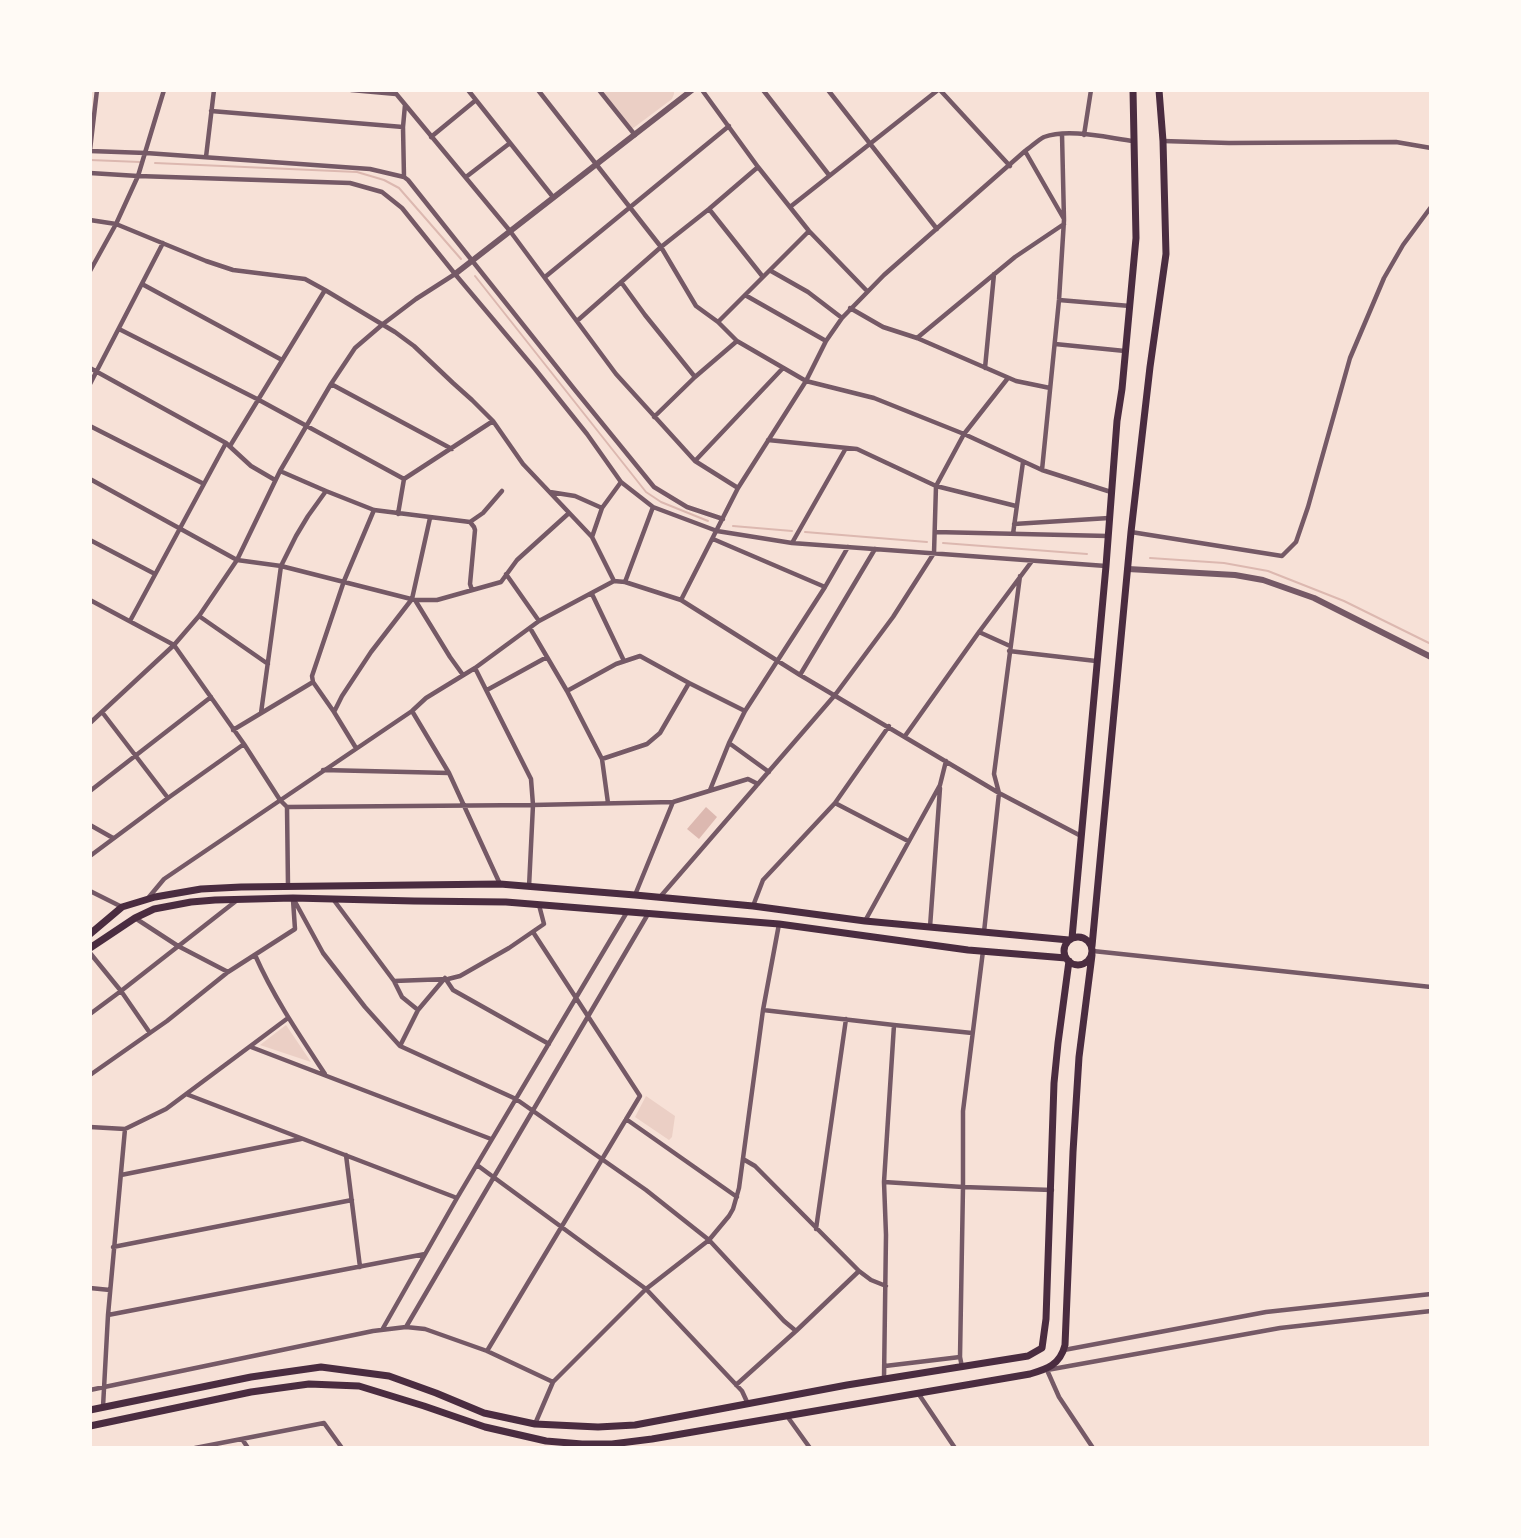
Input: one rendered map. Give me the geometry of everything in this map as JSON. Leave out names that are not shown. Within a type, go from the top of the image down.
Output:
[{"type":"main road","points":[[90,1410],[251,1377],[321,1367],[389,1376],[484,1413],[535,1424],[598,1427],[635,1425],[884,1379],[1028,1356],[1042,1348],[1046,1319],[1052,1190],[1054,1083],[1067,975],[1064,948],[1070,939],[1074,920],[1111,492],[1136,238],[1133,90]]},
{"type":"main road","points":[[90,1426],[251,1392],[319,1384],[359,1386],[545,1444],[612,1444],[1030,1374],[1047,1370],[1053,1366],[1064,1350],[1079,1058],[1092,951],[1131,532],[1166,254],[1163,141],[1159,90]]},
{"type":"main road","points":[[90,934],[122,907],[155,897],[201,889],[500,884],[753,906],[865,921],[1054,939],[1082,937],[1090,942],[1092,951],[1090,959],[1082,964],[1073,964],[1067,959],[1051,956],[983,951],[779,924],[506,902],[293,898],[191,902],[154,909],[135,918],[90,948]]},
{"type":"main road","points":[[1054,939],[1070,930],[1074,920]]},
{"type":"main road","points":[[1051,956],[1059,960],[1067,975]]},
{"type":"street","points":[[97,90],[90,151],[370,169],[404,177],[654,487],[687,507],[723,519]]},
{"type":"street","points":[[90,270],[116,224],[138,176],[164,90]]},
{"type":"street","points":[[206,157],[214,90]]},
{"type":"street","points":[[351,90],[394,92],[510,231],[616,374],[695,461],[738,488]]},
{"type":"street","points":[[468,90],[553,197]]},
{"type":"street","points":[[538,90],[661,248],[696,306],[718,322],[737,341],[806,381],[874,398],[964,434],[1042,470],[1111,492]]},
{"type":"street","points":[[599,90],[635,135]]},
{"type":"street","points":[[90,723],[174,645],[199,616],[237,560],[275,480],[354,348],[416,299],[473,261],[692,90]]},
{"type":"street","points":[[702,90],[758,167],[809,231],[867,291]]},
{"type":"street","points":[[763,90],[829,175]]},
{"type":"street","points":[[828,90],[937,229]]},
{"type":"street","points":[[790,207],[939,90],[1010,166]]},
{"type":"street","points":[[1084,135],[1091,90]]},
{"type":"street","points":[[431,136],[476,100]]},
{"type":"street","points":[[404,177],[405,105]]},
{"type":"street","points":[[211,111],[403,127]]},
{"type":"street","points":[[545,277],[729,126]]},
{"type":"street","points":[[1042,470],[1059,300],[1064,222],[1062,134]]},
{"type":"street","points":[[681,600],[738,488],[806,381],[826,341],[850,308],[884,275],[1025,151],[1043,138],[1062,134],[1135,142]]},
{"type":"street","points":[[1163,141],[1395,142],[1431,148]]},
{"type":"street","points":[[466,177],[510,142]]},
{"type":"street","points":[[1025,151],[1064,222]]},
{"type":"street","points":[[577,321],[758,167]]},
{"type":"street","points":[[90,173],[350,183],[382,192],[402,208],[536,369],[621,482],[653,507],[717,531],[792,543],[1106,566]]},
{"type":"street","points":[[1131,532],[1282,555],[1296,542],[1350,358],[1384,278],[1402,245],[1431,207]]},
{"type":"street","points":[[709,208],[764,278]]},
{"type":"street","points":[[90,220],[116,224],[233,270],[304,279],[383,324],[414,346],[493,422],[524,464],[592,537],[614,581]]},
{"type":"street","points":[[917,338],[1015,257],[1064,222]]},
{"type":"street","points":[[718,322],[809,231]]},
{"type":"street","points":[[90,384],[163,243]]},
{"type":"street","points":[[771,271],[808,292],[842,318]]},
{"type":"street","points":[[985,368],[994,274]]},
{"type":"street","points":[[621,282],[695,377]]},
{"type":"street","points":[[142,284],[282,360]]},
{"type":"street","points":[[130,621],[204,484],[228,444],[259,400],[326,290]]},
{"type":"street","points":[[745,295],[826,341]]},
{"type":"street","points":[[1059,300],[1130,306]]},
{"type":"street","points":[[850,308],[883,327],[917,338],[1008,378],[1050,388]]},
{"type":"street","points":[[119,329],[259,400],[404,479]]},
{"type":"street","points":[[654,417],[695,377],[737,341]]},
{"type":"street","points":[[1055,344],[1125,351]]},
{"type":"street","points":[[90,368],[228,444],[251,466],[275,480]]},
{"type":"street","points":[[695,461],[783,368]]},
{"type":"street","points":[[660,897],[835,695],[893,617],[934,553],[936,486],[964,434],[1008,378]]},
{"type":"street","points":[[331,384],[452,449]]},
{"type":"street","points":[[398,514],[404,479],[493,422]]},
{"type":"street","points":[[90,426],[204,484]]},
{"type":"street","points":[[768,440],[857,449],[936,486],[1016,506]]},
{"type":"street","points":[[792,543],[846,448]]},
{"type":"street","points":[[1013,534],[1023,462]]},
{"type":"street","points":[[280,471],[374,510],[470,522],[488,508],[502,491]]},
{"type":"street","points":[[90,479],[237,560],[281,566],[414,599],[437,600],[501,582],[517,560],[569,513]]},
{"type":"street","points":[[592,537],[602,508],[621,482]]},
{"type":"street","points":[[261,713],[281,566],[300,530],[326,491]]},
{"type":"street","points":[[550,492],[575,496],[602,508]]},
{"type":"street","points":[[625,582],[653,507]]},
{"type":"street","points":[[356,748],[313,682],[312,676],[344,581],[374,510]]},
{"type":"street","points":[[334,712],[371,652],[414,599],[430,518]]},
{"type":"street","points":[[1014,524],[1109,518]]},
{"type":"street","points":[[470,522],[475,530],[470,584],[472,590]]},
{"type":"street","points":[[935,532],[1108,536]]},
{"type":"street","points":[[713,539],[825,587]]},
{"type":"street","points":[[90,540],[155,574]]},
{"type":"street","points":[[710,790],[745,711],[848,547]]},
{"type":"street","points":[[800,675],[875,549]]},
{"type":"street","points":[[906,736],[1032,561]]},
{"type":"street","points":[[1128,569],[1225,574],[1263,580],[1314,598],[1431,657]]},
{"type":"street","points":[[506,574],[539,621]]},
{"type":"street","points":[[984,932],[999,793],[994,774],[1020,576]]},
{"type":"street","points":[[145,901],[164,879],[412,711],[426,698],[475,668],[539,621],[614,581],[625,582],[681,600],[800,675],[999,793],[1081,836]]},
{"type":"street","points":[[592,594],[624,661]]},
{"type":"street","points":[[414,599],[463,675]]},
{"type":"street","points":[[90,600],[174,645],[244,744],[280,800],[287,807],[288,886]]},
{"type":"street","points":[[199,616],[268,664]]},
{"type":"street","points":[[530,628],[567,691],[602,759],[608,802]]},
{"type":"street","points":[[979,632],[1010,649],[1096,661]]},
{"type":"street","points":[[567,691],[616,664],[640,656],[745,711]]},
{"type":"street","points":[[487,690],[547,657]]},
{"type":"street","points":[[475,668],[531,779],[533,805],[529,887]]},
{"type":"street","points":[[233,730],[313,682]]},
{"type":"street","points":[[602,759],[647,744],[660,733],[689,683]]},
{"type":"street","points":[[90,791],[211,697]]},
{"type":"street","points":[[412,711],[449,772],[500,884]]},
{"type":"street","points":[[102,712],[168,798]]},
{"type":"street","points":[[753,906],[763,880],[835,803],[889,726]]},
{"type":"street","points":[[729,743],[769,772]]},
{"type":"street","points":[[90,856],[244,744]]},
{"type":"street","points":[[930,927],[940,785],[946,761]]},
{"type":"street","points":[[323,771],[449,772]]},
{"type":"street","points":[[287,807],[673,802],[748,779],[758,784]]},
{"type":"street","points":[[865,921],[940,785]]},
{"type":"street","points":[[635,895],[673,802]]},
{"type":"street","points":[[835,803],[908,841]]},
{"type":"street","points":[[90,825],[113,838]]},
{"type":"street","points":[[90,891],[122,907]]},
{"type":"street","points":[[90,1075],[167,1021],[228,972],[295,929],[293,898]]},
{"type":"street","points":[[293,898],[323,953],[399,1046],[516,1100],[646,1190],[709,1240],[796,1331]]},
{"type":"street","points":[[90,1014],[238,899]]},
{"type":"street","points":[[333,899],[394,981],[402,997],[418,1010]]},
{"type":"street","points":[[394,981],[459,976],[509,948],[544,924],[539,905]]},
{"type":"street","points":[[382,1330],[492,1138],[627,912]]},
{"type":"street","points":[[406,1327],[648,914]]},
{"type":"street","points":[[135,918],[178,946],[228,972]]},
{"type":"street","points":[[535,1424],[553,1382],[646,1289],[709,1240],[733,1209],[743,1159],[763,1010],[779,924]]},
{"type":"street","points":[[487,1351],[640,1095],[533,932]]},
{"type":"street","points":[[962,1367],[960,1357],[963,1111],[983,951]]},
{"type":"street","points":[[1092,951],[1431,987]]},
{"type":"street","points":[[90,953],[121,991],[150,1033]]},
{"type":"street","points":[[255,955],[288,1018],[325,1075]]},
{"type":"street","points":[[399,1046],[418,1010],[445,978]]},
{"type":"street","points":[[445,978],[453,990],[549,1044]]},
{"type":"street","points":[[763,1010],[972,1033]]},
{"type":"street","points":[[90,1127],[126,1129],[166,1109],[288,1018]]},
{"type":"street","points":[[816,1229],[846,1019]]},
{"type":"street","points":[[884,1379],[886,1235],[884,1182],[894,1025]]},
{"type":"street","points":[[250,1047],[492,1138]]},
{"type":"street","points":[[186,1094],[457,1198]]},
{"type":"street","points":[[626,1119],[737,1197]]},
{"type":"street","points":[[103,1408],[113,1247],[126,1129]]},
{"type":"street","points":[[121,1175],[303,1138]]},
{"type":"street","points":[[346,1155],[360,1266]]},
{"type":"street","points":[[743,1159],[755,1166],[859,1271],[871,1280],[886,1286]]},
{"type":"street","points":[[477,1165],[646,1289],[745,1395],[748,1404]]},
{"type":"street","points":[[884,1182],[1052,1190]]},
{"type":"street","points":[[113,1247],[352,1200]]},
{"type":"street","points":[[108,1315],[425,1254]]},
{"type":"street","points":[[736,1385],[859,1271]]},
{"type":"street","points":[[90,1288],[110,1290]]},
{"type":"street","points":[[1064,1350],[1266,1312],[1431,1294]]},
{"type":"street","points":[[1093,1448],[1059,1397],[1047,1370],[1281,1328],[1431,1311]]},
{"type":"street","points":[[90,1390],[406,1327],[425,1329],[487,1351],[553,1382]]},
{"type":"street","points":[[885,1366],[960,1357]]},
{"type":"street","points":[[918,1393],[955,1448]]},
{"type":"street","points":[[787,1416],[810,1448]]},
{"type":"street","points":[[195,1448],[324,1423],[342,1448]]},
{"type":"street","points":[[242,1439],[248,1448]]},
{"type":"shaded area","points":[[601,90],[674,90],[674,94],[672,99],[632,129]]},
{"type":"shaded area","points":[[706,807],[717,817],[699,839],[687,829]]},
{"type":"shaded area","points":[[286,1025],[311,1062],[260,1045]]},
{"type":"shaded area","points":[[646,1096],[675,1116],[672,1137],[669,1140],[635,1117]]},
{"type":"waterway","points":[[90,160],[140,162]]},
{"type":"waterway","points":[[155,163],[357,172],[384,180],[399,188],[461,259]]},
{"type":"waterway","points":[[475,276],[646,492],[661,502],[708,521]]},
{"type":"waterway","points":[[733,526],[792,531]]},
{"type":"waterway","points":[[805,532],[927,542]]},
{"type":"waterway","points":[[943,543],[1087,554]]},
{"type":"waterway","points":[[1150,558],[1224,563],[1268,571],[1344,601],[1431,644]]}]
